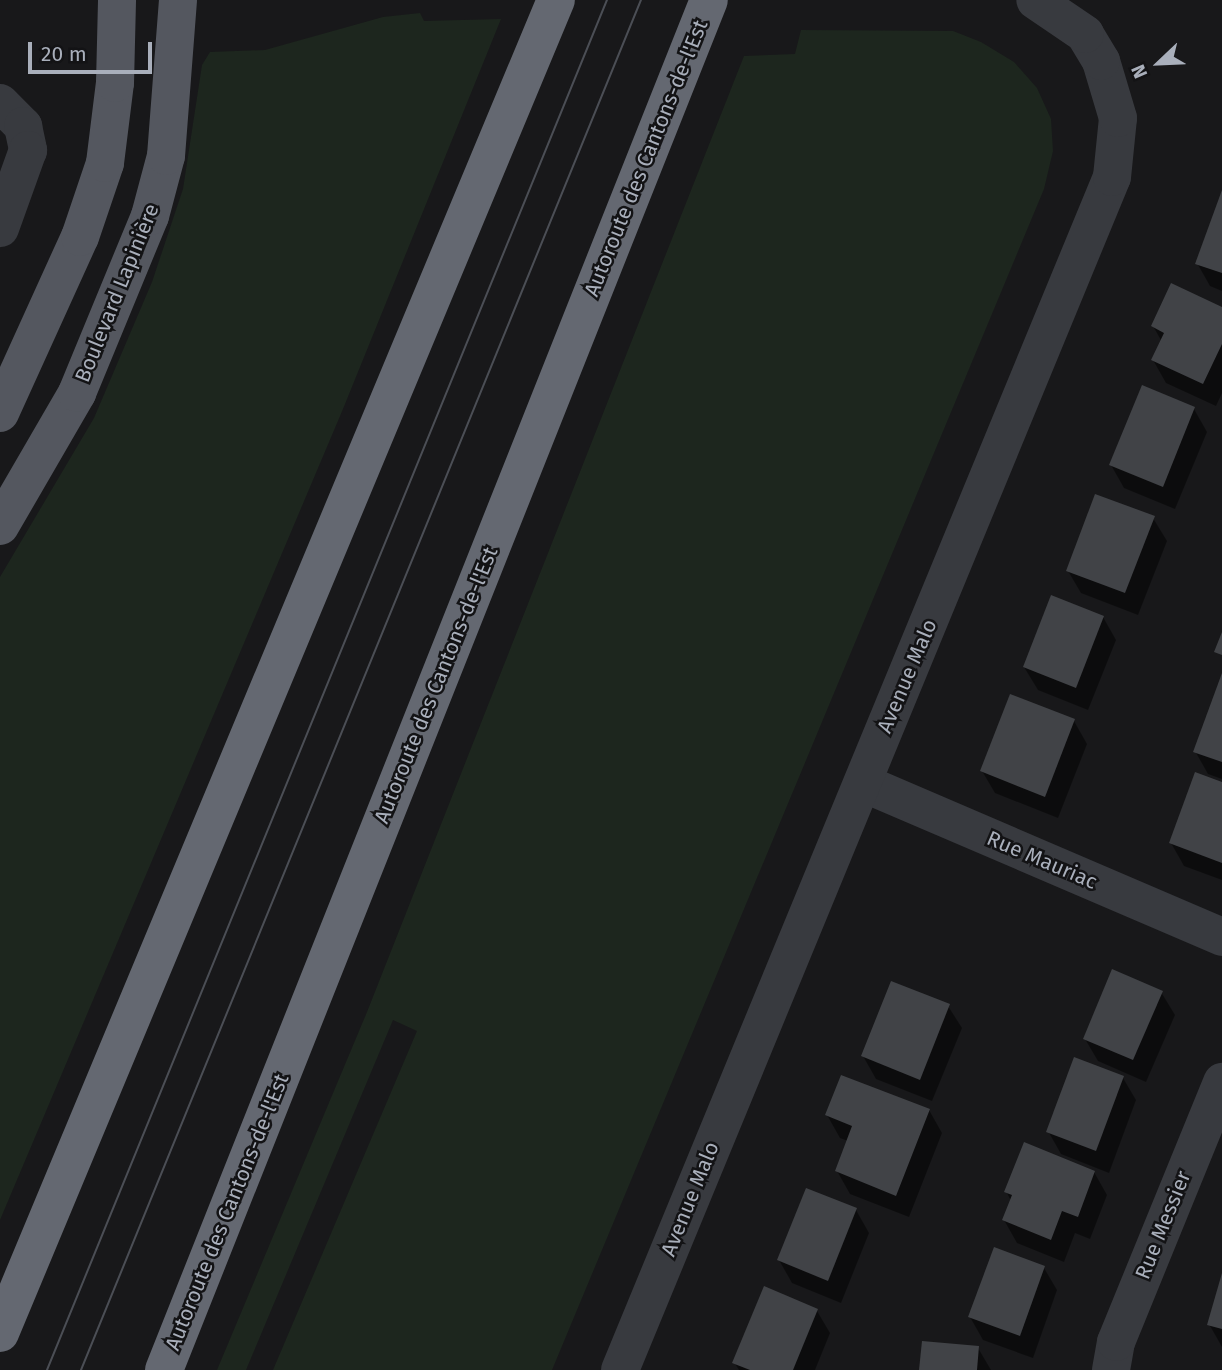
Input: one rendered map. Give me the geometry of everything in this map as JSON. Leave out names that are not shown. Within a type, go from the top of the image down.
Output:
[{"type":"highway","points":[[0,1333],[556,0]]},
{"type":"highway","name":"Autoroute des Cantons-de-l'Est","points":[[164,1370],[709,0]]},
{"type":"main road","points":[[0,413],[76,246],[102,173],[112,115],[117,0]]},
{"type":"main road","name":"Boulevard Lapinière","points":[[0,526],[76,393],[150,216],[166,156],[178,0]]},
{"type":"street","name":"Avenue Malo","points":[[620,1370],[1112,177],[1118,118],[1101,61],[1085,34],[1062,14],[1035,0]]},
{"type":"street","points":[[0,103],[23,126],[28,149],[0,228]]},
{"type":"street","name":"Rue Mauriac","points":[[863,783],[1222,937]]},
{"type":"street","name":"Rue Messier","points":[[1111,1370],[1116,1342],[1222,1082]]},
{"type":"shaded area","points":[[420,13],[424,21],[501,19],[343,409],[0,1220],[0,577],[94,418],[152,282],[183,189],[202,65],[210,52],[265,50],[383,17]]},
{"type":"shaded area","points":[[801,30],[953,31],[981,42],[1014,62],[1037,88],[1051,119],[1053,151],[1044,189],[552,1370],[273,1370],[417,1031],[393,1020],[246,1370],[217,1370],[367,1012],[744,56],[795,54]]},
{"type":"building","points":[[1222,190],[1222,273],[1195,264]]},
{"type":"building","points":[[1171,283],[1222,307],[1222,344],[1203,384],[1151,360],[1164,333],[1151,326]]},
{"type":"building","points":[[1142,385],[1195,407],[1163,487],[1109,465]]},
{"type":"building","points":[[1095,494],[1155,516],[1125,593],[1066,571]]},
{"type":"building","points":[[1051,595],[1104,616],[1076,688],[1023,667]]},
{"type":"building","points":[[1222,632],[1222,655],[1214,652]]},
{"type":"building","points":[[1222,673],[1222,762],[1193,752]]},
{"type":"building","points":[[1010,694],[1075,719],[1045,797],[980,771]]},
{"type":"building","points":[[1195,772],[1222,782],[1222,863],[1169,843]]},
{"type":"building","points":[[1112,969],[1163,991],[1133,1060],[1083,1039]]},
{"type":"building","points":[[891,981],[950,1004],[920,1080],[861,1056]]},
{"type":"building","points":[[1074,1057],[1124,1076],[1096,1151],[1046,1132]]},
{"type":"building","points":[[841,1075],[930,1109],[896,1196],[835,1171],[852,1126],[825,1115]]},
{"type":"building","points":[[1024,1142],[1095,1171],[1078,1217],[1062,1211],[1051,1240],[1002,1220],[1012,1195],[1004,1192]]},
{"type":"building","points":[[806,1188],[857,1208],[828,1281],[777,1260]]},
{"type":"building","points":[[994,1247],[1045,1266],[1020,1336],[968,1317]]},
{"type":"building","points":[[1222,1273],[1222,1329],[1207,1325]]},
{"type":"building","points":[[764,1286],[818,1309],[793,1370],[750,1370],[732,1363]]},
{"type":"building","points":[[922,1341],[979,1346],[977,1370],[919,1370]]},
{"type":"tram line","points":[[47,1370],[607,0]]},
{"type":"tram line","points":[[81,1370],[641,0]]}]
